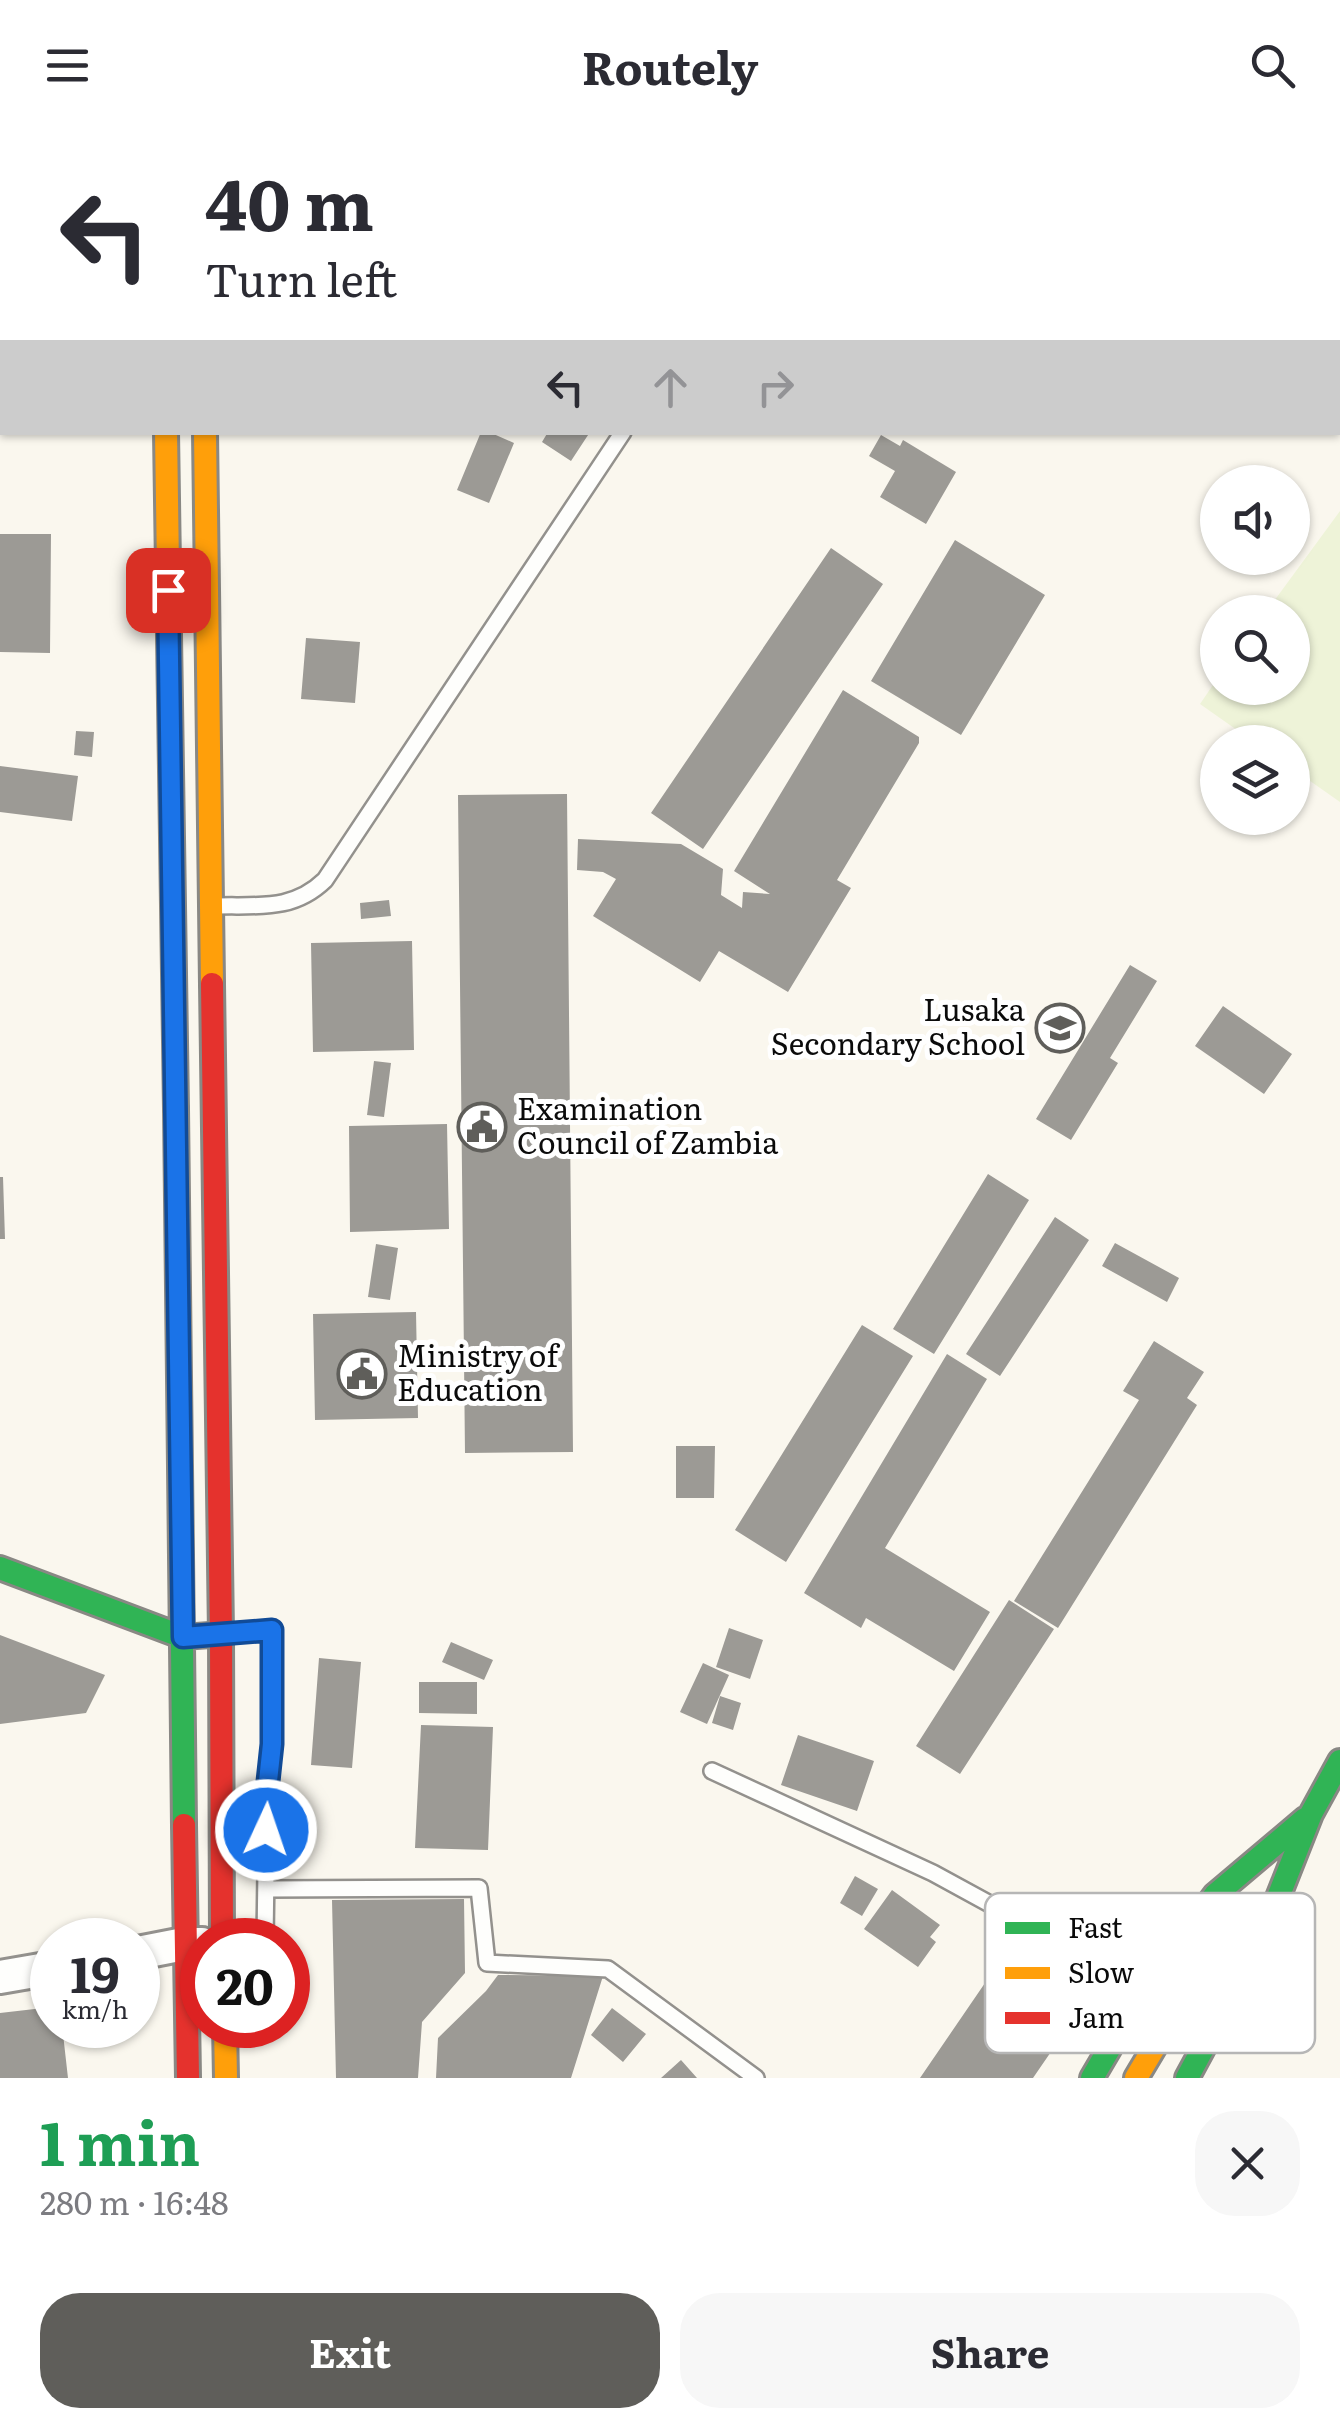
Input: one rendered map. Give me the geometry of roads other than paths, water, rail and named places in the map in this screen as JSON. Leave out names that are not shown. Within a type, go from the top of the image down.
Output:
[{"type":"main road","points":[[166,435],[183,1637],[192,1918]]},
{"type":"main road","points":[[204,435],[222,1918]]},
{"type":"main road","points":[[0,1568],[183,1637],[221,1634]]},
{"type":"main road","points":[[1280,1893],[1311,1814],[1340,1761]]},
{"type":"main road","points":[[1298,1893],[1311,1814]]},
{"type":"main road","points":[[1217,1893],[1311,1814]]},
{"type":"main road","points":[[1244,1893],[1311,1814]]},
{"type":"main road","points":[[188,2078],[189,2048]]},
{"type":"main road","points":[[225,2048],[226,2078]]},
{"type":"main road","points":[[1092,2078],[1107,2053]]},
{"type":"main road","points":[[1136,2078],[1151,2053]]},
{"type":"main road","points":[[1187,2078],[1201,2053]]},
{"type":"street","points":[[0,1977],[30,1972]]},
{"type":"lane","points":[[173,906],[286,904],[311,894],[325,880],[621,435]]},
{"type":"lane","points":[[221,1634],[272,1630],[265,1918]]},
{"type":"lane","points":[[712,1770],[985,1901]]},
{"type":"lane","points":[[266,1888],[479,1888],[487,1963],[608,1970],[756,2078]]},
{"type":"place","name":"Lusaka Secondary School","points":[[1060,1028]]},
{"type":"place","name":"Examination Council of Zambia","points":[[482,1127]]},
{"type":"place","name":"Ministry of Education","points":[[362,1374]]}]
